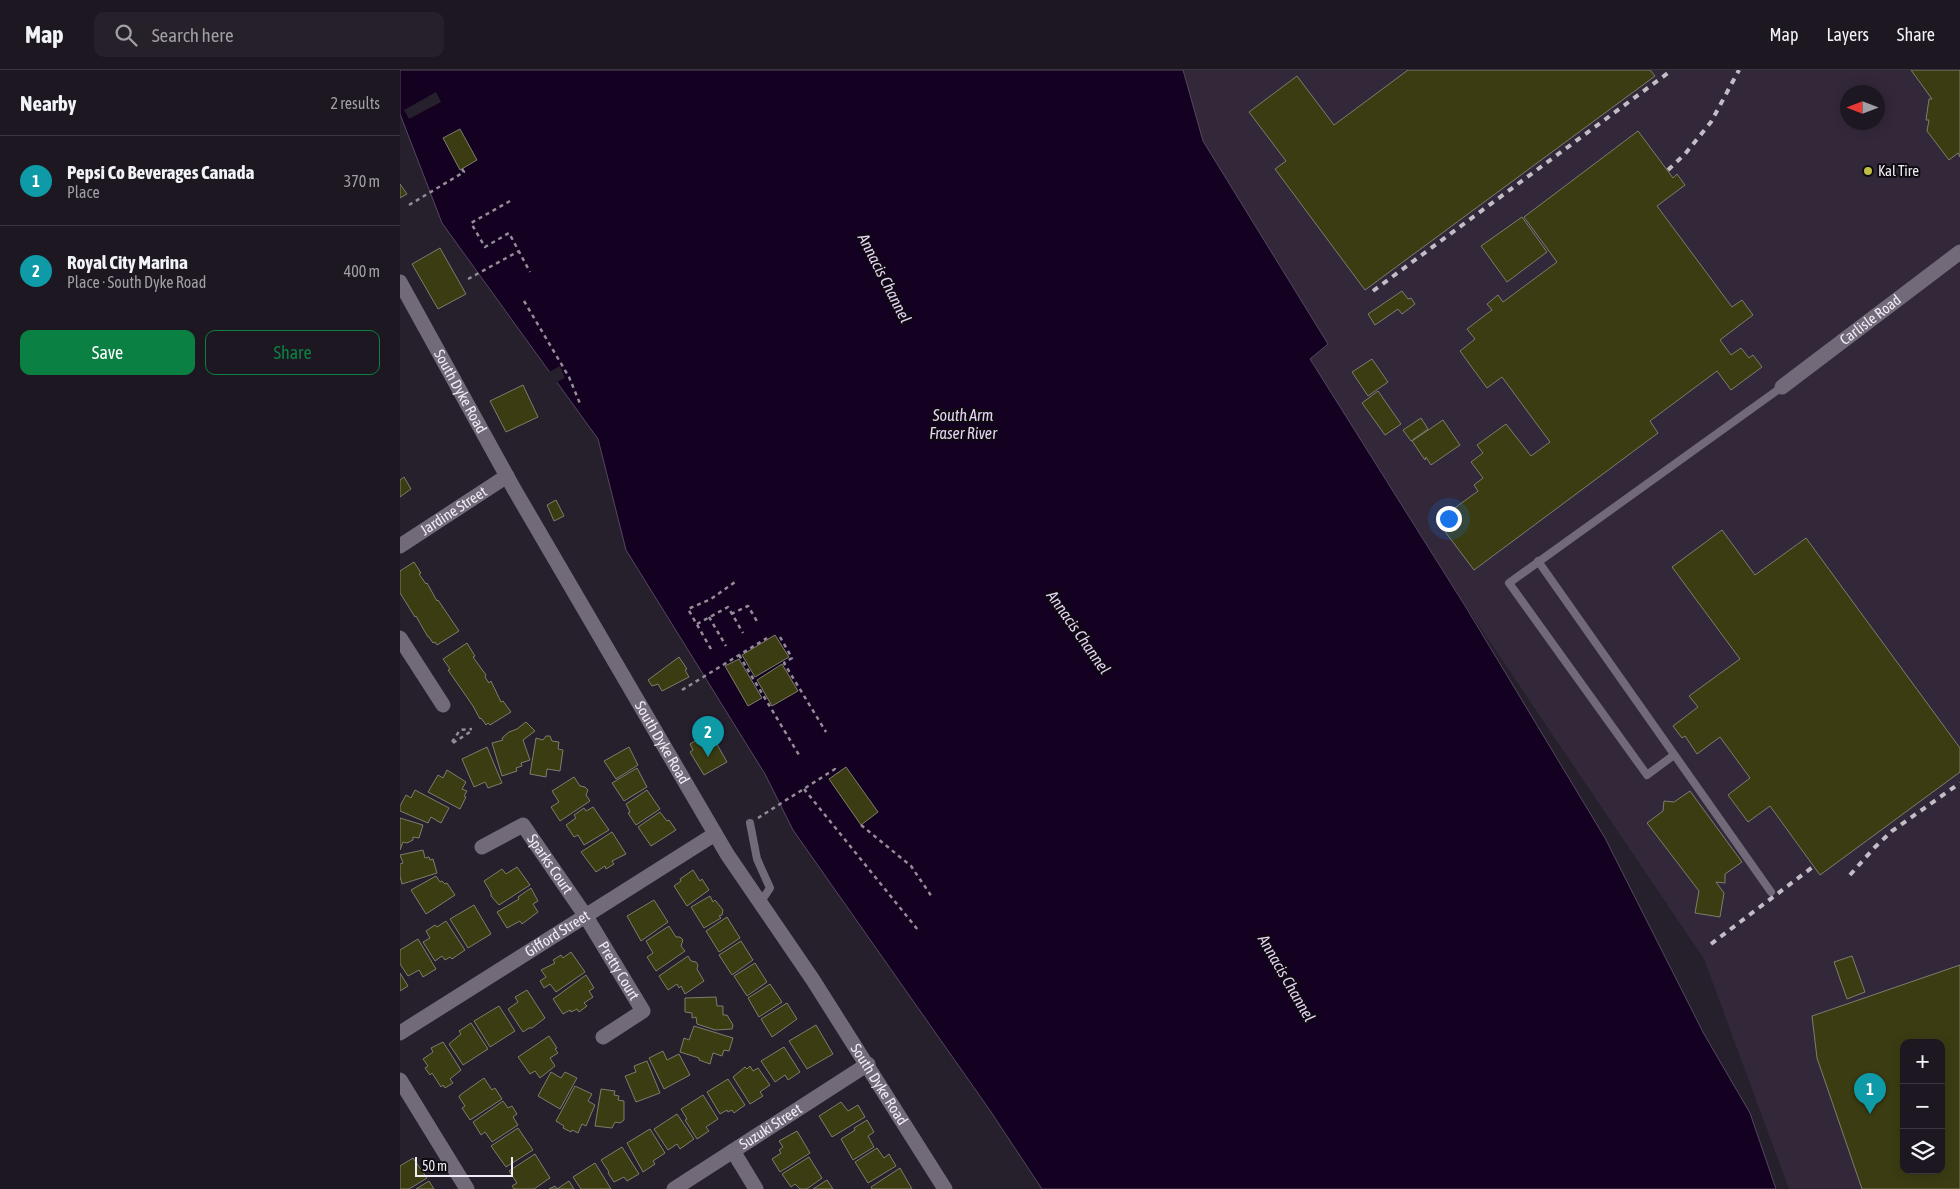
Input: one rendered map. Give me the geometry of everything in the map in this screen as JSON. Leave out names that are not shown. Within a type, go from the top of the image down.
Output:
[{"type":"street","name":"Carlisle Road","points":[[1782,387],[1960,252]]},
{"type":"street","name":"South Dyke Road","points":[[400,282],[507,476],[715,834],[868,1064],[946,1189]]},
{"type":"street","name":"Jardine Street","points":[[400,546],[507,476]]},
{"type":"street","points":[[400,638],[443,705]]},
{"type":"street","name":"Sparks Court","points":[[482,847],[522,825],[585,916]]},
{"type":"street","name":"Gifford Street","points":[[400,1033],[715,834]]},
{"type":"street","name":"Pretty Court","points":[[585,916],[643,1011],[603,1037]]},
{"type":"street","name":"Suzuki Street","points":[[674,1189],[868,1064]]},
{"type":"street","points":[[400,1080],[468,1189]]},
{"type":"street","points":[[733,1151],[756,1189]]},
{"type":"lane","points":[[1674,756],[1647,775],[1509,583],[1782,387]]},
{"type":"lane","points":[[1538,561],[1771,892]]},
{"type":"lane","points":[[750,824],[757,859],[770,888],[760,903]]},
{"type":"path","points":[[409,205],[464,172],[462,169]]},
{"type":"path","points":[[510,201],[471,223],[485,247],[509,233],[530,272]]},
{"type":"path","points":[[468,279],[519,251]]},
{"type":"path","points":[[524,300],[569,377],[581,406]]},
{"type":"path","points":[[710,649],[688,608],[711,598],[734,582]]},
{"type":"path","points":[[732,614],[748,606],[758,623]]},
{"type":"path","points":[[697,624],[728,607],[743,633]]},
{"type":"path","points":[[709,617],[726,646]]},
{"type":"path","points":[[780,637],[792,658],[784,663],[826,732]]},
{"type":"path","points":[[682,690],[766,638]]},
{"type":"path","points":[[739,655],[799,755]]},
{"type":"path","points":[[464,729],[473,730],[452,742],[459,731],[464,729]]},
{"type":"path","points":[[459,731],[463,736]]},
{"type":"path","points":[[750,824],[835,769],[838,773]]},
{"type":"path","points":[[804,789],[918,930]]},
{"type":"path","points":[[861,825],[910,866],[932,897]]},
{"type":"shaded area","points":[[1183,70],[1960,70],[1960,1189],[1789,1189],[1704,959],[1465,605],[1310,359],[1327,344],[1203,141]]},
{"type":"water","name":"South Arm Fraser River","points":[[400,70],[1183,70],[1203,141],[1328,344],[1310,359],[1467,609],[1605,838],[1704,1034],[1750,1113],[1776,1189],[1042,1189],[989,1109],[793,830],[765,774],[626,550],[598,439],[442,223],[400,114]]},
{"type":"pier","points":[[436,92],[441,102],[409,119],[404,110]]},
{"type":"pier","points":[[560,366],[565,378],[555,383],[547,373]]},
{"type":"building","points":[[1408,70],[1650,70],[1655,76],[1365,290],[1275,169],[1286,161],[1249,112],[1297,76],[1334,125]]},
{"type":"building","points":[[1911,70],[1960,70],[1960,157],[1958,153],[1949,160],[1927,131],[1929,120],[1926,120],[1929,99],[1932,99]]},
{"type":"building","points":[[460,129],[477,160],[460,170],[443,138]]},
{"type":"building","points":[[1638,131],[1673,178],[1677,174],[1685,185],[1657,206],[1732,307],[1742,300],[1753,315],[1720,340],[1731,355],[1741,348],[1749,358],[1753,355],[1762,367],[1731,390],[1717,371],[1650,421],[1658,433],[1474,570],[1437,521],[1478,491],[1474,485],[1483,478],[1471,462],[1483,453],[1477,445],[1506,424],[1531,456],[1550,442],[1502,377],[1487,388],[1460,351],[1475,339],[1467,329],[1492,310],[1487,304],[1498,295],[1503,302],[1557,262],[1524,217]]},
{"type":"building","points":[[400,184],[407,194],[400,198]]},
{"type":"building","points":[[1522,217],[1547,252],[1507,282],[1481,246]]},
{"type":"building","points":[[440,248],[466,294],[438,309],[412,264]]},
{"type":"building","points":[[1402,291],[1415,304],[1402,314],[1398,309],[1375,325],[1368,314]]},
{"type":"building","points":[[1372,359],[1388,382],[1368,396],[1352,372]]},
{"type":"building","points":[[523,385],[538,417],[506,432],[490,401]]},
{"type":"building","points":[[1378,391],[1401,424],[1385,435],[1362,403]]},
{"type":"building","points":[[1421,418],[1428,429],[1411,441],[1403,430]]},
{"type":"building","points":[[1443,420],[1460,445],[1431,465],[1426,457],[1425,460],[1412,441]]},
{"type":"building","points":[[404,477],[411,489],[400,497],[400,480]]},
{"type":"building","points":[[556,500],[564,516],[554,521],[547,505]]},
{"type":"building","points":[[1722,530],[1755,575],[1806,538],[1960,748],[1960,772],[1820,875],[1770,806],[1748,822],[1728,795],[1750,778],[1720,737],[1697,754],[1685,736],[1682,738],[1673,726],[1698,707],[1689,696],[1740,659],[1672,567]]},
{"type":"building","points":[[414,562],[421,573],[419,574],[459,631],[437,645],[428,637],[400,593],[400,571]]},
{"type":"building","points":[[775,635],[789,657],[755,677],[742,655]]},
{"type":"building","points":[[467,643],[475,656],[473,657],[486,675],[485,677],[489,683],[491,681],[501,702],[503,701],[511,712],[490,725],[488,723],[486,725],[480,719],[448,670],[450,669],[443,659]]},
{"type":"building","points":[[679,657],[687,669],[685,670],[689,677],[662,691],[658,684],[652,686],[648,680]]},
{"type":"building","points":[[739,659],[762,698],[748,706],[725,666]]},
{"type":"building","points":[[782,664],[798,691],[772,706],[757,680]]},
{"type":"building","points":[[526,722],[535,731],[523,740],[530,760],[521,763],[522,766],[516,768],[517,771],[502,776],[492,743],[503,740],[502,738],[509,732]]},
{"type":"building","points":[[710,732],[727,762],[704,775],[690,752],[693,750],[690,744]]},
{"type":"building","points":[[546,736],[550,736],[552,741],[559,742],[558,749],[563,750],[560,771],[547,769],[546,777],[530,774],[536,738],[543,740]]},
{"type":"building","points":[[487,747],[502,783],[488,788],[485,782],[474,787],[462,759]]},
{"type":"building","points":[[629,747],[638,765],[616,779],[604,761]]},
{"type":"building","points":[[846,767],[878,812],[861,825],[829,779]]},
{"type":"building","points":[[637,768],[647,787],[624,801],[612,783]]},
{"type":"building","points":[[447,770],[466,782],[462,789],[467,791],[464,796],[466,797],[460,809],[428,792],[438,775],[443,778]]},
{"type":"building","points":[[574,777],[580,786],[588,790],[586,795],[590,801],[560,821],[551,807],[559,802],[552,791]]},
{"type":"building","points":[[415,790],[449,808],[441,823],[431,817],[428,823],[400,811],[400,806],[406,795],[411,798]]},
{"type":"building","points":[[647,790],[660,809],[636,825],[628,813],[630,812],[626,804]]},
{"type":"building","points":[[1690,791],[1742,862],[1725,874],[1725,883],[1716,882],[1724,893],[1720,917],[1695,913],[1699,891],[1647,823],[1663,811],[1664,801],[1674,802]]},
{"type":"building","points":[[593,807],[609,830],[584,845],[578,835],[574,837],[566,825],[576,818],[574,815],[584,808],[586,811]]},
{"type":"building","points":[[660,812],[676,830],[651,846],[638,827]]},
{"type":"building","points":[[400,818],[423,825],[419,838],[413,837],[413,840],[407,843],[403,842],[400,850]]},
{"type":"building","points":[[612,832],[626,854],[612,861],[614,864],[606,869],[605,866],[596,872],[581,852]]},
{"type":"building","points":[[423,850],[425,858],[433,859],[437,873],[402,884],[400,864],[403,863],[400,855]]},
{"type":"building","points":[[517,867],[530,885],[499,905],[491,896],[484,881],[502,869],[506,874]]},
{"type":"building","points":[[693,870],[709,890],[687,906],[674,886]]},
{"type":"building","points":[[436,876],[440,882],[447,883],[455,895],[426,914],[411,890]]},
{"type":"building","points":[[531,888],[538,901],[533,904],[538,912],[522,924],[520,921],[507,928],[497,912],[519,899],[518,897]]},
{"type":"building","points":[[710,896],[713,902],[715,900],[723,910],[722,915],[719,916],[721,918],[704,928],[691,907]]},
{"type":"building","points":[[654,900],[668,922],[641,941],[627,916]]},
{"type":"building","points":[[474,905],[491,934],[468,948],[450,919]]},
{"type":"building","points":[[727,917],[740,938],[719,952],[706,931]]},
{"type":"building","points":[[446,921],[465,950],[452,959],[450,957],[445,960],[442,956],[435,961],[423,942],[430,938],[426,931]]},
{"type":"building","points":[[669,926],[676,937],[680,937],[683,940],[681,946],[685,951],[656,971],[647,957],[653,953],[646,941]]},
{"type":"building","points":[[418,939],[436,969],[423,977],[419,970],[408,976],[400,964],[400,950]]},
{"type":"building","points":[[741,941],[753,960],[732,975],[719,955]]},
{"type":"building","points":[[571,952],[585,972],[556,992],[550,984],[544,988],[540,981],[546,977],[541,970],[555,963],[553,960],[561,955],[563,958]]},
{"type":"building","points":[[688,956],[691,961],[696,962],[698,965],[697,969],[704,981],[685,994],[681,986],[679,988],[677,984],[668,990],[659,976]]},
{"type":"building","points":[[1852,956],[1865,992],[1847,999],[1834,962]]},
{"type":"building","points":[[755,963],[767,982],[747,996],[734,976]]},
{"type":"building","points":[[1960,965],[1960,1189],[1862,1189],[1817,1058],[1812,1016]]},
{"type":"building","points":[[400,973],[408,986],[400,991]]},
{"type":"building","points":[[586,975],[594,988],[589,991],[593,997],[584,1003],[587,1006],[579,1012],[577,1009],[563,1014],[553,999]]},
{"type":"building","points":[[770,984],[782,1002],[759,1017],[748,998]]},
{"type":"building","points":[[527,990],[545,1018],[523,1032],[508,1009],[518,1002],[515,997]]},
{"type":"building","points":[[716,997],[717,1006],[723,1006],[723,1015],[727,1015],[733,1025],[732,1029],[715,1030],[697,1024],[696,1017],[692,1018],[692,1013],[685,1012],[685,998]]},
{"type":"building","points":[[787,1003],[797,1019],[772,1037],[761,1019]]},
{"type":"building","points":[[499,1006],[515,1031],[490,1047],[474,1021]]},
{"type":"building","points":[[471,1023],[488,1049],[463,1065],[449,1044],[461,1034],[459,1031]]},
{"type":"building","points":[[816,1025],[833,1054],[807,1069],[789,1041]]},
{"type":"building","points":[[694,1026],[733,1038],[729,1051],[724,1050],[722,1056],[713,1053],[710,1064],[680,1052],[684,1038],[689,1040]]},
{"type":"building","points":[[549,1036],[558,1053],[550,1058],[555,1066],[540,1078],[535,1071],[530,1074],[518,1057]]},
{"type":"building","points":[[443,1042],[461,1070],[450,1079],[453,1083],[445,1088],[443,1085],[441,1087],[432,1073],[430,1075],[425,1068],[428,1066],[423,1059],[433,1052],[431,1048]]},
{"type":"building","points":[[784,1047],[800,1072],[788,1080],[785,1075],[775,1082],[761,1061]]},
{"type":"building","points":[[663,1051],[667,1060],[679,1054],[690,1075],[664,1089],[649,1058]]},
{"type":"building","points":[[647,1061],[660,1093],[636,1102],[625,1076],[636,1072],[634,1066]]},
{"type":"building","points":[[750,1066],[753,1071],[758,1068],[770,1085],[760,1092],[763,1096],[750,1104],[733,1077],[745,1067],[747,1069]]},
{"type":"building","points":[[551,1072],[561,1078],[565,1072],[577,1078],[560,1109],[538,1096]]},
{"type":"building","points":[[484,1078],[492,1090],[495,1088],[502,1099],[470,1120],[462,1108],[465,1106],[459,1097]]},
{"type":"building","points":[[728,1079],[745,1105],[734,1113],[732,1110],[728,1112],[727,1110],[720,1114],[707,1092]]},
{"type":"building","points":[[575,1086],[592,1094],[588,1101],[595,1105],[586,1126],[582,1124],[578,1133],[563,1128],[564,1126],[556,1121]]},
{"type":"building","points":[[601,1089],[615,1091],[614,1095],[619,1096],[618,1100],[624,1101],[624,1120],[620,1123],[615,1122],[612,1128],[595,1126]]},
{"type":"building","points":[[703,1095],[718,1119],[706,1127],[709,1131],[697,1139],[685,1120],[687,1119],[681,1109]]},
{"type":"building","points":[[503,1101],[508,1108],[512,1106],[517,1114],[513,1117],[518,1125],[492,1142],[485,1132],[481,1135],[473,1122]]},
{"type":"building","points":[[841,1102],[848,1111],[858,1105],[865,1117],[832,1137],[819,1116]]},
{"type":"building","points":[[677,1114],[694,1139],[680,1149],[677,1144],[668,1150],[654,1129]]},
{"type":"building","points":[[867,1120],[874,1132],[868,1136],[874,1147],[853,1160],[841,1139]]},
{"type":"building","points":[[518,1128],[533,1150],[506,1167],[491,1146]]},
{"type":"building","points":[[650,1129],[665,1153],[653,1161],[655,1164],[643,1172],[627,1143]]},
{"type":"building","points":[[797,1131],[810,1153],[780,1172],[772,1159],[781,1153],[779,1150],[783,1147],[779,1141]]},
{"type":"building","points":[[622,1147],[639,1174],[627,1181],[624,1177],[614,1182],[601,1160]]},
{"type":"building","points":[[877,1148],[884,1158],[889,1154],[896,1166],[868,1183],[855,1162]]},
{"type":"building","points":[[535,1154],[550,1178],[534,1189],[514,1189],[512,1186],[517,1183],[509,1171]]},
{"type":"building","points":[[809,1157],[822,1178],[807,1189],[800,1189],[795,1184],[791,1187],[782,1174]]},
{"type":"building","points":[[413,1158],[427,1178],[409,1189],[400,1189],[400,1166]]},
{"type":"building","points":[[595,1163],[611,1189],[581,1189],[573,1177]]},
{"type":"building","points":[[900,1168],[912,1189],[872,1189],[871,1187]]},
{"type":"building","points":[[827,1180],[833,1189],[813,1189]]},
{"type":"building","points":[[429,1181],[434,1189],[416,1189]]},
{"type":"building","points":[[569,1181],[574,1189],[557,1189]]},
{"type":"railway","points":[[1373,291],[1672,70]]},
{"type":"railway","points":[[1668,170],[1685,154],[1711,122],[1739,70]]},
{"type":"railway","points":[[1850,875],[1892,831],[1960,783]]},
{"type":"railway","points":[[1711,944],[1814,866]]},
{"type":"place","name":"Kal Tire","points":[[1868,171]]},
{"type":"place","name":"Royal City Marina","points":[[708,757]]},
{"type":"place","name":"Pepsi Co Beverages Canada","points":[[1870,1114]]},
{"type":"water label","name":"Annacis Channel","points":[[885,278]]},
{"type":"water label","name":"Annacis Channel","points":[[1079,632]]},
{"type":"water label","name":"Annacis Channel","points":[[1287,978]]}]
